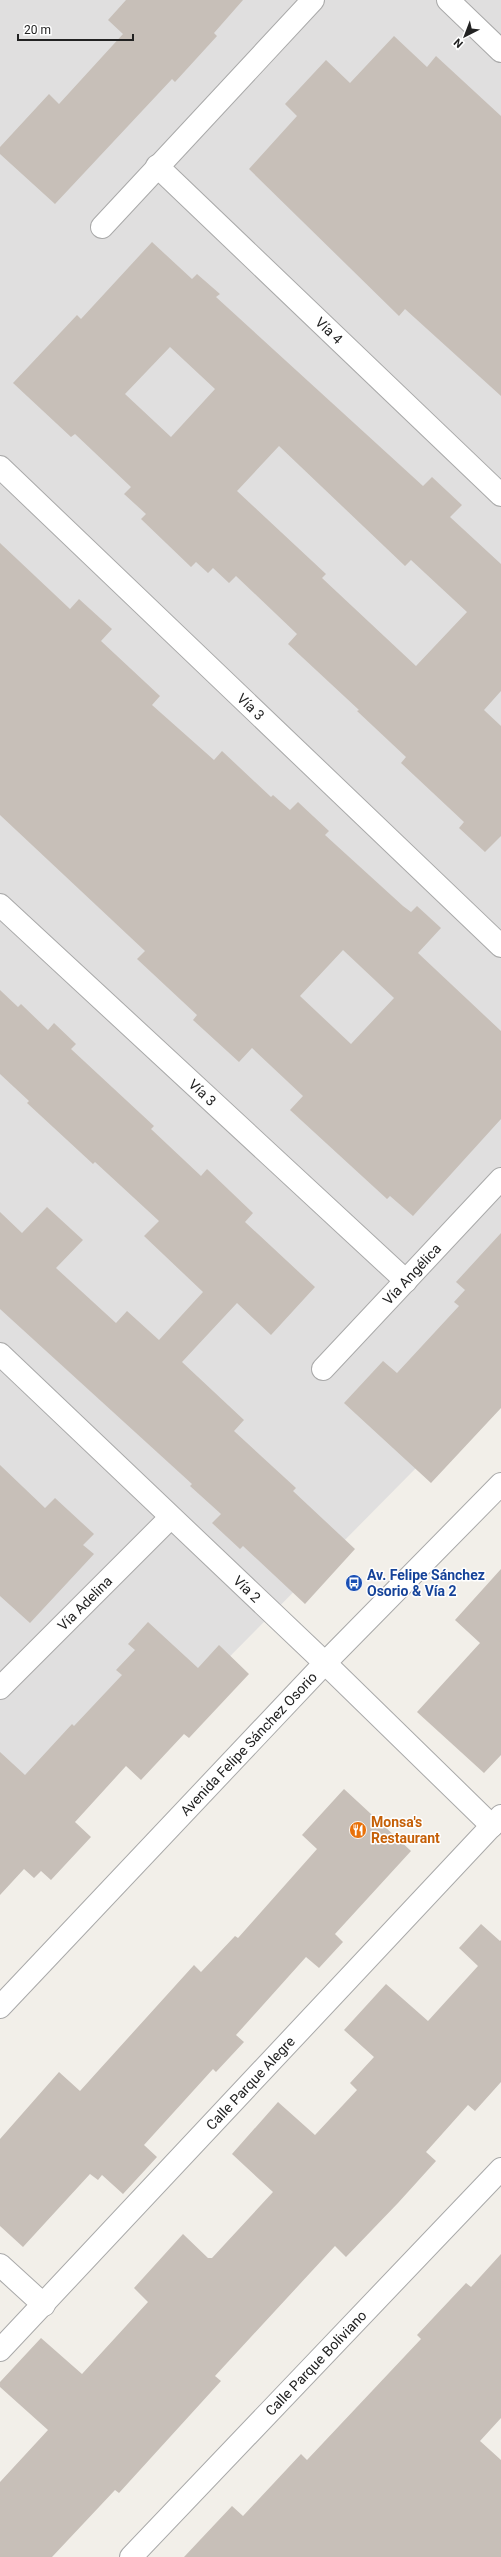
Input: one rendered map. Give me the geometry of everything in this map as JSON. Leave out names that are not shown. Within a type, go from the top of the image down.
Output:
[{"type":"street","points":[[102,227],[157,166],[313,0]]},
{"type":"street","points":[[448,0],[501,51]]},
{"type":"street","name":"Vía 4","points":[[157,166],[501,495]]},
{"type":"street","name":"Vía 3","points":[[0,466],[501,946]]},
{"type":"street","name":"Vía 3","points":[[0,904],[406,1281]]},
{"type":"street","name":"Vía Angélica","points":[[323,1369],[501,1179]]},
{"type":"street","name":"Vía 2","points":[[0,1354],[170,1518],[496,1821]]},
{"type":"street","name":"Avenida Felipe Sánchez Osorio","points":[[0,2007],[325,1663],[501,1484]]},
{"type":"street","name":"Vía Adelina","points":[[0,1688],[170,1518]]},
{"type":"street","name":"Calle Parque Alegre","points":[[0,2350],[44,2305],[496,1821]]},
{"type":"street","name":"Calle Parque Boliviano","points":[[131,2557],[501,2169]]},
{"type":"street","points":[[0,2266],[44,2305]]},
{"type":"shaded area","points":[[0,0],[501,0],[501,1382],[0,1889]]},
{"type":"building","points":[[126,0],[243,0],[214,33],[217,36],[175,82],[172,79],[55,204],[0,154],[0,147],[49,94],[59,104],[123,34],[108,20]]},
{"type":"building","points":[[394,36],[427,67],[436,56],[501,116],[501,396],[405,309],[399,316],[249,169],[297,116],[285,104],[326,60],[350,83]]},
{"type":"building","points":[[152,242],[192,279],[197,274],[220,294],[216,297],[423,486],[432,477],[462,505],[450,517],[501,564],[501,691],[484,710],[501,726],[501,836],[485,852],[459,828],[464,822],[401,763],[406,757],[357,711],[359,710],[288,644],[297,634],[236,576],[229,583],[213,568],[208,573],[196,562],[191,567],[141,519],[146,514],[124,494],[131,487],[75,434],[71,437],[13,383],[77,315],[81,319]],"holes":[[[170,347],[215,389],[171,437],[125,394]],[[279,446],[405,566],[411,560],[467,612],[416,666],[322,578],[326,574],[237,491]]]},
{"type":"building","points":[[0,543],[70,609],[79,599],[112,629],[101,641],[160,696],[152,705],[214,760],[222,751],[271,797],[273,795],[290,810],[298,802],[329,831],[325,835],[403,906],[411,912],[417,906],[441,928],[418,953],[501,1031],[501,1119],[413,1216],[390,1196],[387,1199],[290,1110],[303,1096],[252,1048],[239,1062],[193,1020],[197,1015],[137,959],[145,951],[0,815]],"holes":[[[343,950],[394,998],[351,1044],[300,996]]]},
{"type":"building","points":[[0,990],[18,1007],[21,1004],[48,1030],[54,1023],[76,1044],[71,1049],[154,1126],[151,1129],[201,1176],[207,1169],[253,1213],[245,1222],[315,1287],[271,1335],[237,1303],[182,1362],[244,1420],[234,1431],[296,1488],[293,1491],[355,1549],[305,1604],[243,1546],[240,1549],[212,1523],[221,1514],[190,1486],[192,1484],[0,1309],[0,1212],[22,1233],[47,1207],[83,1240],[56,1268],[116,1323],[127,1311],[159,1340],[203,1292],[144,1236],[159,1221],[95,1162],[93,1164],[27,1103],[29,1101],[0,1074]]},
{"type":"building","points":[[501,1233],[501,1408],[431,1483],[344,1403],[383,1361],[397,1373],[459,1306],[454,1302],[465,1290],[456,1282]]},
{"type":"building","points":[[0,1465],[45,1508],[55,1498],[94,1534],[83,1545],[94,1554],[30,1623],[0,1596]]},
{"type":"building","points":[[501,1569],[501,1755],[484,1773],[417,1712],[480,1643],[455,1620]]},
{"type":"building","points":[[148,1622],[198,1668],[219,1645],[249,1674],[189,1738],[184,1734],[141,1780],[126,1766],[75,1822],[91,1837],[51,1880],[41,1871],[34,1878],[24,1869],[0,1895],[0,1752],[25,1775],[72,1724],[74,1726],[122,1675],[116,1670],[135,1650],[128,1644]]},
{"type":"building","points":[[344,1789],[411,1851],[335,1934],[343,1942],[319,1968],[306,1957],[236,2035],[244,2042],[216,2072],[213,2069],[144,2145],[157,2157],[123,2194],[102,2175],[98,2180],[90,2174],[23,2247],[0,2226],[0,2139],[59,2072],[80,2091],[194,1965],[201,1972],[235,1936],[238,1938],[317,1849],[302,1835]]},
{"type":"building","points":[[481,1924],[500,1941],[501,1940],[501,2082],[475,2111],[468,2105],[426,2152],[436,2161],[398,2203],[346,2257],[335,2246],[215,2376],[221,2381],[119,2493],[115,2490],[52,2557],[0,2557],[0,2482],[48,2430],[0,2387],[0,2382],[41,2338],[82,2374],[148,2302],[134,2288],[183,2234],[208,2258],[212,2258],[273,2192],[232,2154],[278,2102],[315,2135],[357,2090],[350,2083],[374,2057],[344,2030],[386,1984],[428,2021],[478,1966],[459,1948]]},
{"type":"building","points":[[501,2254],[501,2418],[480,2441],[501,2460],[501,2557],[184,2557],[232,2506],[243,2516],[301,2454],[307,2460],[421,2339],[417,2335],[466,2283],[471,2287]]},
{"type":"place","name":"Av. Felipe Sánchez Osorio & Vía 2","points":[[354,1583]]},
{"type":"place","name":"Monsa's Restaurant","points":[[358,1830]]}]
